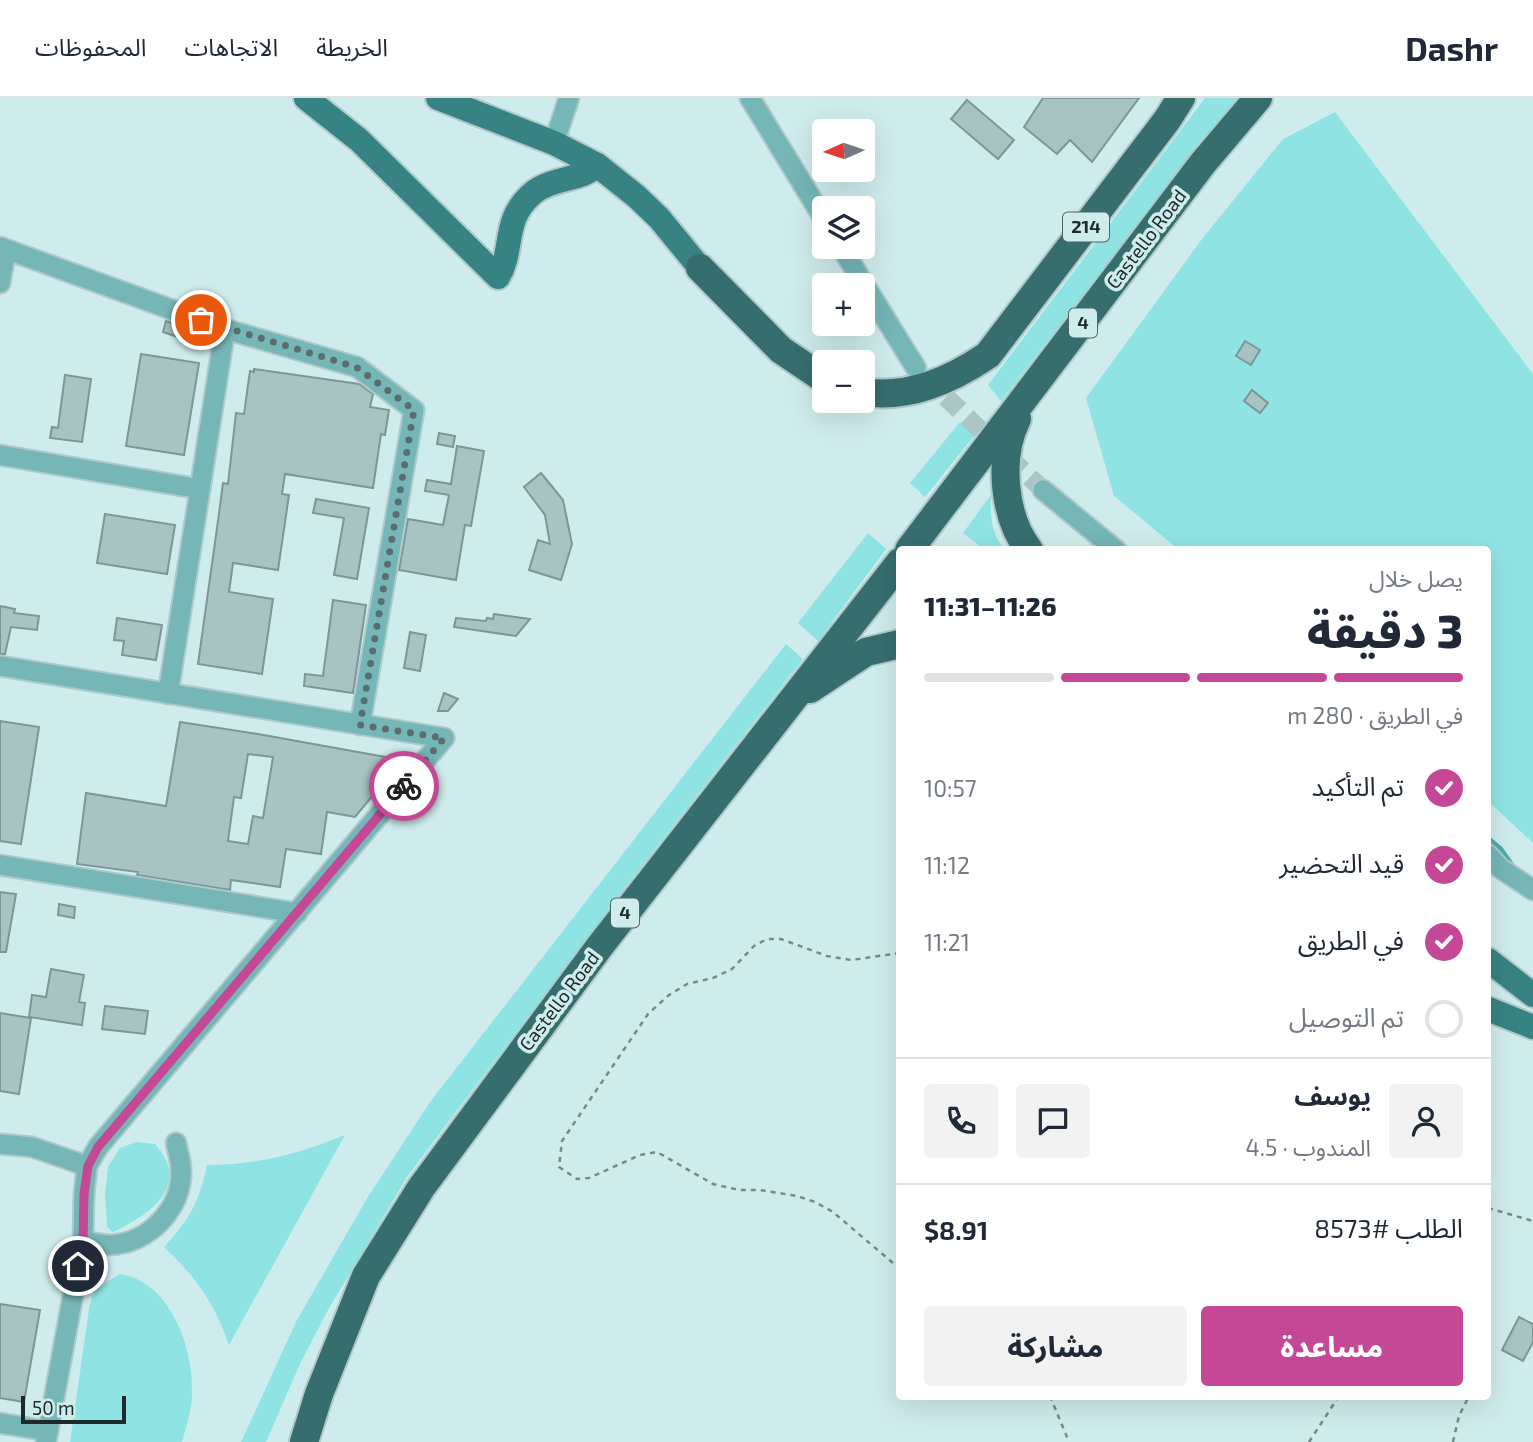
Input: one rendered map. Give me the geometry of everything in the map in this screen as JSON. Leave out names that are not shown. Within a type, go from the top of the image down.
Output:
[{"type":"highway","name":"214","points":[[875,394],[912,391],[950,378],[988,355],[1181,98]]},
{"type":"highway","name":"Castello Road","points":[[912,546],[1203,163],[1258,98]]},
{"type":"highway","points":[[700,268],[781,350],[812,371]]},
{"type":"highway","points":[[1027,546],[1013,522],[1007,499],[1008,449],[1014,425],[1031,392]]},
{"type":"highway","name":"Castello Road","points":[[304,1442],[319,1394],[366,1276],[421,1188],[600,946],[896,567]]},
{"type":"highway","points":[[788,705],[866,652],[896,645]]},
{"type":"main road","points":[[306,98],[359,140],[498,277],[503,268],[512,221],[522,204],[544,185],[590,171],[597,165]]},
{"type":"main road","points":[[438,98],[554,143],[597,165],[659,218],[700,268]]},
{"type":"main road","points":[[1491,962],[1533,995]]},
{"type":"main road","points":[[1491,1010],[1533,1027]]},
{"type":"street","points":[[554,143],[569,98]]},
{"type":"street","points":[[750,98],[812,199]]},
{"type":"street","points":[[0,283],[3,249],[225,329],[356,367],[414,410],[360,725]]},
{"type":"street","points":[[848,259],[916,368]]},
{"type":"street","points":[[168,694],[225,329]]},
{"type":"street","points":[[0,455],[200,489]]},
{"type":"street","points":[[1043,490],[1111,546]]},
{"type":"street","points":[[0,666],[444,738],[98,1147],[88,1166],[84,1194],[83,1241],[47,1436],[0,1423]]},
{"type":"street","points":[[1491,858],[1533,890]]},
{"type":"street","points":[[0,865],[297,913]]},
{"type":"street","points":[[0,1143],[32,1147],[88,1166]]},
{"type":"street","points":[[83,1241],[111,1245],[124,1242],[138,1238],[161,1222],[176,1199],[181,1171],[176,1143]]},
{"type":"path","points":[[896,954],[851,960],[827,956],[781,939],[767,939],[754,946],[732,969],[713,978],[687,984],[669,995],[648,1014],[562,1141],[559,1167],[577,1179],[589,1178],[640,1155],[657,1152],[713,1184],[739,1190],[760,1189],[815,1202],[833,1212],[896,1266]]},
{"type":"path","points":[[1491,1209],[1533,1221]]},
{"type":"path","points":[[1053,1400],[1069,1442]]},
{"type":"path","points":[[1309,1442],[1336,1400]]},
{"type":"path","points":[[1453,1442],[1459,1416],[1467,1400]]},
{"type":"shaded area","points":[[1205,98],[1237,98],[1001,401],[988,385]]},
{"type":"shaded area","points":[[1335,112],[1533,374],[1533,843],[1491,804],[1491,546],[1174,546],[1114,496],[1086,398],[1202,239],[1283,139]]},
{"type":"shaded area","points":[[960,422],[975,435],[925,497],[910,483]]},
{"type":"shaded area","points":[[991,495],[994,531],[1002,546],[980,546],[963,533]]},
{"type":"shaded area","points":[[868,533],[886,549],[818,641],[798,623]]},
{"type":"shaded area","points":[[786,644],[803,659],[624,889],[407,1177],[328,1310],[300,1364],[266,1442],[241,1442],[297,1320],[366,1200],[430,1102]]},
{"type":"shaded area","points":[[345,1135],[229,1345],[203,1292],[186,1269],[164,1247],[192,1209],[207,1165],[244,1163],[278,1157]]},
{"type":"shaded area","points":[[136,1142],[155,1144],[165,1159],[169,1173],[168,1185],[153,1207],[113,1232],[107,1227],[105,1194],[108,1167],[120,1148]]},
{"type":"shaded area","points":[[120,1274],[138,1280],[153,1290],[166,1304],[184,1338],[192,1376],[192,1394],[182,1442],[70,1442],[94,1290]]},
{"type":"building","points":[[1043,98],[1139,98],[1092,162],[1070,140],[1057,154],[1024,127]]},
{"type":"building","points":[[967,100],[1014,140],[998,159],[951,119]]},
{"type":"building","points":[[166,321],[199,333],[196,343],[163,332]]},
{"type":"building","points":[[1245,341],[1260,350],[1251,365],[1236,356]]},
{"type":"building","points":[[141,354],[199,363],[184,455],[126,446]]},
{"type":"building","points":[[254,369],[359,384],[373,394],[370,407],[389,410],[385,435],[381,434],[373,488],[285,474],[282,494],[289,495],[278,570],[233,563],[229,592],[273,599],[262,674],[198,664],[223,483],[228,484],[236,413],[244,414],[250,371],[254,372]]},
{"type":"building","points":[[65,375],[91,379],[82,442],[50,438],[52,427],[58,428]]},
{"type":"building","points":[[1252,390],[1268,403],[1260,413],[1244,401]]},
{"type":"building","points":[[439,433],[455,436],[453,447],[437,444]]},
{"type":"building","points":[[457,446],[484,451],[471,526],[465,525],[456,580],[399,570],[408,519],[443,525],[449,495],[425,491],[427,480],[451,484]]},
{"type":"building","points":[[541,473],[563,500],[572,544],[561,580],[529,570],[538,540],[550,544],[545,515],[524,487]]},
{"type":"building","points":[[316,499],[369,508],[357,579],[334,575],[344,518],[313,513]]},
{"type":"building","points":[[105,514],[175,525],[167,574],[97,563]]},
{"type":"building","points":[[333,600],[366,605],[353,693],[304,686],[305,674],[323,676]]},
{"type":"building","points":[[0,606],[15,609],[14,613],[39,616],[37,630],[11,627],[5,654],[0,654]]},
{"type":"building","points":[[494,614],[530,619],[516,636],[454,627],[456,618],[486,621],[487,618],[493,619]]},
{"type":"building","points":[[117,618],[162,625],[156,660],[122,655],[124,641],[114,640]]},
{"type":"building","points":[[410,632],[426,635],[420,671],[404,668]]},
{"type":"building","points":[[444,693],[458,699],[448,711],[438,711]]},
{"type":"building","points":[[0,721],[39,727],[21,844],[0,841]]},
{"type":"building","points":[[180,722],[402,760],[355,817],[327,812],[321,854],[286,849],[280,887],[231,880],[230,890],[137,875],[138,872],[77,864],[86,793],[166,806]],"holes":[[[248,754],[273,757],[263,818],[253,816],[248,844],[228,841],[234,797],[241,798]]]},
{"type":"building","points":[[0,892],[16,894],[6,952],[0,952]]},
{"type":"building","points":[[59,904],[75,907],[74,918],[58,915]]},
{"type":"building","points":[[51,969],[84,975],[79,1002],[85,1003],[82,1025],[29,1017],[32,995],[46,997]]},
{"type":"building","points":[[105,1006],[148,1011],[145,1034],[102,1029]]},
{"type":"building","points":[[0,1013],[31,1018],[19,1094],[0,1091]]},
{"type":"building","points":[[0,1304],[40,1310],[24,1402],[0,1398]]},
{"type":"building","points":[[1519,1317],[1533,1324],[1533,1342],[1523,1361],[1502,1350]]},
{"type":"waterway","points":[[1491,841],[1513,866]]},
{"type":"tunnel","points":[[925,377],[1043,490]]},
{"type":"way so far","points":[[201,320],[356,367],[414,410],[360,725],[444,738],[404,786]]},
{"type":"route","points":[[78,1266],[83,1241],[84,1194],[88,1166],[98,1147],[404,786]]}]
